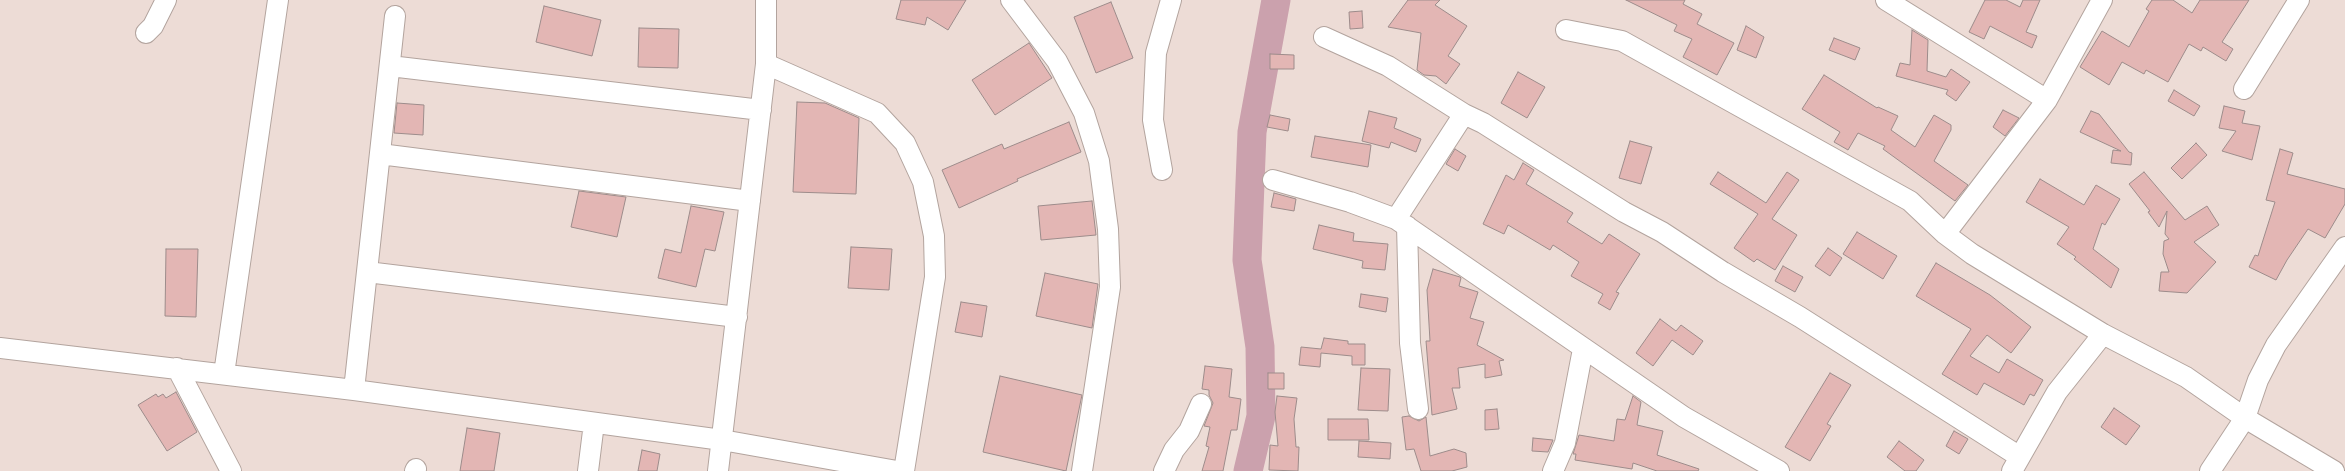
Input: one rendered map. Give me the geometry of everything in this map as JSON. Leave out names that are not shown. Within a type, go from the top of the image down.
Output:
[{"type":"street","points":[[146,33],[153,26],[166,0]]},
{"type":"street","points":[[224,374],[278,0]]},
{"type":"street","points":[[718,471],[766,64],[766,0]]},
{"type":"street","points":[[1011,0],[1057,61],[1084,113],[1099,161],[1108,230],[1110,287],[1082,471]]},
{"type":"street","points":[[1162,170],[1153,120],[1156,52],[1170,0]]},
{"type":"street","points":[[1886,0],[2047,100]]},
{"type":"street","points":[[1945,234],[2047,100],[2102,0]]},
{"type":"street","points":[[2244,88],[2298,0]]},
{"type":"street","points":[[354,390],[395,16]]},
{"type":"street","points":[[1566,30],[1622,41],[1910,201],[1945,234],[1972,254],[2103,334],[2186,377],[2245,418],[2334,471]]},
{"type":"street","points":[[1324,37],[1388,66],[1464,114],[1483,123],[1624,212],[1662,232],[1723,272],[1800,317],[2016,464],[2057,392],[2103,334]]},
{"type":"street","points":[[766,64],[840,95],[876,113],[905,143],[923,182],[934,236],[935,278],[904,471]]},
{"type":"street","points":[[390,66],[761,110]]},
{"type":"street","points":[[1418,409],[1410,343],[1401,223],[1464,114]]},
{"type":"street","points":[[380,154],[750,201]]},
{"type":"street","points":[[1273,180],[1350,202],[1401,223],[1684,417],[1769,468]]},
{"type":"street","points":[[2210,471],[2245,418],[2258,380],[2276,345],[2345,247]]},
{"type":"street","points":[[367,272],[737,317]]},
{"type":"street","points":[[0,348],[354,390],[722,440],[897,471]]},
{"type":"street","points":[[1553,471],[1565,443],[1583,349]]},
{"type":"street","points":[[177,368],[231,471]]},
{"type":"street","points":[[1164,471],[1174,450],[1189,432],[1201,404]]},
{"type":"street","points":[[588,471],[594,423]]},
{"type":"building","points":[[901,0],[966,0],[948,30],[927,17],[925,25],[896,19]]},
{"type":"building","points":[[1408,0],[1440,0],[1435,5],[1467,26],[1448,56],[1460,64],[1446,84],[1436,76],[1424,75],[1417,70],[1421,33],[1388,27]]},
{"type":"building","points":[[1626,0],[1685,0],[1683,4],[1702,14],[1697,24],[1734,43],[1717,75],[1683,57],[1692,39],[1674,31],[1677,25]]},
{"type":"building","points":[[1985,0],[2006,0],[2020,7],[2023,0],[2040,0],[2026,32],[2037,36],[2032,48],[1990,26],[1984,39],[1969,32]]},
{"type":"building","points":[[2152,0],[2173,0],[2192,13],[2200,0],[2249,0],[2222,42],[2233,49],[2226,61],[2203,47],[2201,51],[2189,44],[2168,82],[2146,70],[2144,74],[2122,62],[2109,85],[2080,67],[2102,31],[2129,47],[2149,11],[2146,9]]},
{"type":"building","points":[[1111,2],[1133,58],[1096,73],[1074,17]]},
{"type":"building","points":[[544,6],[601,20],[592,56],[536,42]]},
{"type":"building","points":[[1362,11],[1363,28],[1350,29],[1349,12]]},
{"type":"building","points":[[1746,26],[1764,37],[1756,58],[1737,50]]},
{"type":"building","points":[[639,28],[679,29],[678,68],[638,67]]},
{"type":"building","points":[[1912,30],[1928,40],[1927,71],[1946,77],[1951,69],[1970,82],[1956,101],[1946,94],[1948,90],[1896,76],[1900,63],[1910,65]]},
{"type":"building","points":[[1834,38],[1860,48],[1855,60],[1829,50]]},
{"type":"building","points":[[1029,43],[1052,78],[995,115],[972,80]]},
{"type":"building","points":[[1270,54],[1294,55],[1294,69],[1270,69]]},
{"type":"building","points":[[1518,72],[1545,87],[1527,118],[1501,103]]},
{"type":"building","points":[[1824,75],[1877,108],[1898,116],[1891,130],[1915,147],[1934,115],[1951,125],[1951,130],[1934,161],[1968,185],[1955,201],[1883,149],[1885,146],[1858,133],[1848,150],[1834,142],[1840,132],[1802,109]]},
{"type":"building","points":[[2174,90],[2200,106],[2194,116],[2168,101]]},
{"type":"building","points":[[797,102],[825,103],[859,118],[856,194],[793,192]]},
{"type":"building","points":[[397,103],[424,105],[423,135],[394,133]]},
{"type":"building","points":[[2224,106],[2245,111],[2242,123],[2260,126],[2252,160],[2222,151],[2236,131],[2219,128]]},
{"type":"building","points":[[2003,110],[2019,118],[2005,136],[1993,127]]},
{"type":"building","points":[[1369,111],[1397,118],[1394,128],[1421,139],[1416,152],[1391,142],[1389,148],[1362,141]]},
{"type":"building","points":[[2091,111],[2099,114],[2129,152],[2132,153],[2131,165],[2111,163],[2113,150],[2121,151],[2080,132]]},
{"type":"building","points":[[1270,115],[1290,119],[1288,131],[1267,127]]},
{"type":"building","points":[[1069,122],[1081,152],[1017,179],[1018,181],[959,208],[942,170],[1002,144],[1004,149]]},
{"type":"building","points":[[1315,136],[1371,145],[1368,167],[1311,157]]},
{"type":"building","points":[[1630,141],[1652,147],[1641,184],[1619,178]]},
{"type":"building","points":[[2196,143],[2207,155],[2182,179],[2171,168]]},
{"type":"building","points":[[1455,149],[1466,156],[1458,171],[1446,164]]},
{"type":"building","points":[[2280,149],[2293,153],[2287,174],[2345,189],[2345,204],[2325,238],[2308,229],[2276,280],[2249,267],[2255,255],[2258,256],[2275,202],[2266,200]]},
{"type":"building","points":[[1523,163],[1534,170],[1526,184],[1573,213],[1567,222],[1602,244],[1609,234],[1640,254],[1616,292],[1619,293],[1610,310],[1598,303],[1603,294],[1571,276],[1579,262],[1553,245],[1550,250],[1508,225],[1504,234],[1483,224],[1506,175],[1514,180]]},
{"type":"building","points":[[1718,172],[1766,203],[1787,172],[1799,180],[1772,219],[1797,235],[1775,270],[1757,259],[1754,262],[1734,248],[1758,214],[1710,184]]},
{"type":"building","points":[[2144,172],[2185,220],[2207,206],[2219,225],[2194,242],[2216,262],[2187,293],[2159,291],[2161,272],[2169,272],[2163,254],[2164,241],[2169,239],[2165,234],[2167,211],[2159,227],[2148,212],[2150,211],[2129,184]]},
{"type":"building","points":[[2040,179],[2084,205],[2096,185],[2120,199],[2105,225],[2102,223],[2093,249],[2119,269],[2111,288],[2074,259],[2076,257],[2057,244],[2069,227],[2026,202]]},
{"type":"building","points":[[579,191],[626,197],[617,237],[571,227]]},
{"type":"building","points":[[1274,193],[1296,199],[1294,211],[1271,207]]},
{"type":"building","points":[[1092,201],[1096,235],[1041,240],[1038,206]]},
{"type":"building","points":[[691,206],[724,212],[715,251],[705,249],[696,287],[658,278],[665,249],[681,253]]},
{"type":"building","points":[[1319,225],[1354,233],[1353,241],[1388,244],[1385,270],[1362,268],[1363,261],[1313,249]]},
{"type":"building","points":[[1857,232],[1897,256],[1883,279],[1843,254]]},
{"type":"building","points":[[851,247],[892,249],[889,290],[848,288]]},
{"type":"building","points":[[1828,248],[1842,258],[1830,276],[1815,266]]},
{"type":"building","points":[[166,249],[198,249],[196,317],[165,316]]},
{"type":"building","points":[[1936,263],[1990,295],[2031,327],[2011,353],[1987,335],[1970,356],[1999,373],[2007,359],[2043,380],[2034,396],[2030,394],[2024,405],[1984,383],[1977,395],[1942,374],[1971,329],[1916,296]]},
{"type":"building","points":[[1783,266],[1803,277],[1795,292],[1775,281]]},
{"type":"building","points":[[1433,269],[1460,277],[1459,286],[1478,292],[1470,318],[1484,322],[1477,345],[1504,360],[1499,361],[1502,375],[1485,378],[1485,364],[1458,368],[1460,388],[1452,388],[1457,409],[1432,415],[1426,341],[1430,341],[1427,290]]},
{"type":"building","points":[[1045,273],[1098,284],[1092,328],[1036,316]]},
{"type":"building","points":[[1361,294],[1388,298],[1386,312],[1359,307]]},
{"type":"building","points":[[961,302],[987,306],[982,337],[955,332]]},
{"type":"building","points":[[1660,319],[1676,331],[1681,325],[1703,341],[1693,355],[1672,340],[1653,366],[1636,353]]},
{"type":"building","points":[[1324,338],[1348,341],[1348,344],[1365,344],[1365,365],[1352,365],[1352,356],[1321,353],[1320,367],[1299,365],[1301,347],[1321,349]]},
{"type":"building","points":[[1205,366],[1232,369],[1229,397],[1241,399],[1237,430],[1231,430],[1223,471],[1202,471],[1209,447],[1206,446],[1210,427],[1204,426],[1213,403],[1209,390],[1202,389]]},
{"type":"building","points":[[1361,368],[1390,369],[1388,411],[1358,410]]},
{"type":"building","points":[[1268,373],[1284,373],[1284,389],[1268,389]]},
{"type":"building","points":[[1830,373],[1851,385],[1827,424],[1831,426],[1810,461],[1785,447]]},
{"type":"building","points":[[1000,376],[1082,395],[1066,471],[983,452]]},
{"type":"building","points":[[176,392],[197,432],[167,451],[138,405],[156,394],[158,397],[163,394],[166,398]]},
{"type":"building","points":[[1277,396],[1297,398],[1294,419],[1296,447],[1299,447],[1298,471],[1269,470],[1270,445],[1278,446],[1275,412]]},
{"type":"building","points":[[1633,396],[1641,402],[1637,425],[1663,431],[1657,455],[1699,469],[1698,471],[1657,471],[1633,463],[1632,469],[1575,460],[1576,454],[1573,454],[1579,435],[1614,441],[1617,419],[1625,420]]},
{"type":"building","points":[[2114,408],[2140,426],[2126,445],[2101,427]]},
{"type":"building","points":[[1497,409],[1499,429],[1485,430],[1485,410]]},
{"type":"building","points":[[1409,416],[1419,421],[1426,417],[1430,456],[1454,449],[1466,453],[1467,467],[1452,471],[1421,471],[1414,449],[1406,450],[1402,417]]},
{"type":"building","points":[[1328,419],[1368,419],[1369,440],[1328,440]]},
{"type":"building","points":[[467,428],[500,433],[494,471],[460,471]]},
{"type":"building","points":[[1954,431],[1968,439],[1959,454],[1946,446]]},
{"type":"building","points":[[1533,438],[1553,440],[1548,452],[1532,451]]},
{"type":"building","points":[[1359,441],[1391,443],[1390,459],[1358,457]]},
{"type":"building","points":[[1899,441],[1924,460],[1916,471],[1905,471],[1887,457]]},
{"type":"building","points":[[642,450],[660,454],[657,471],[638,471]]},
{"type":"waterway","points":[[1248,471],[1261,416],[1260,347],[1247,260],[1252,132],[1276,0]]}]
